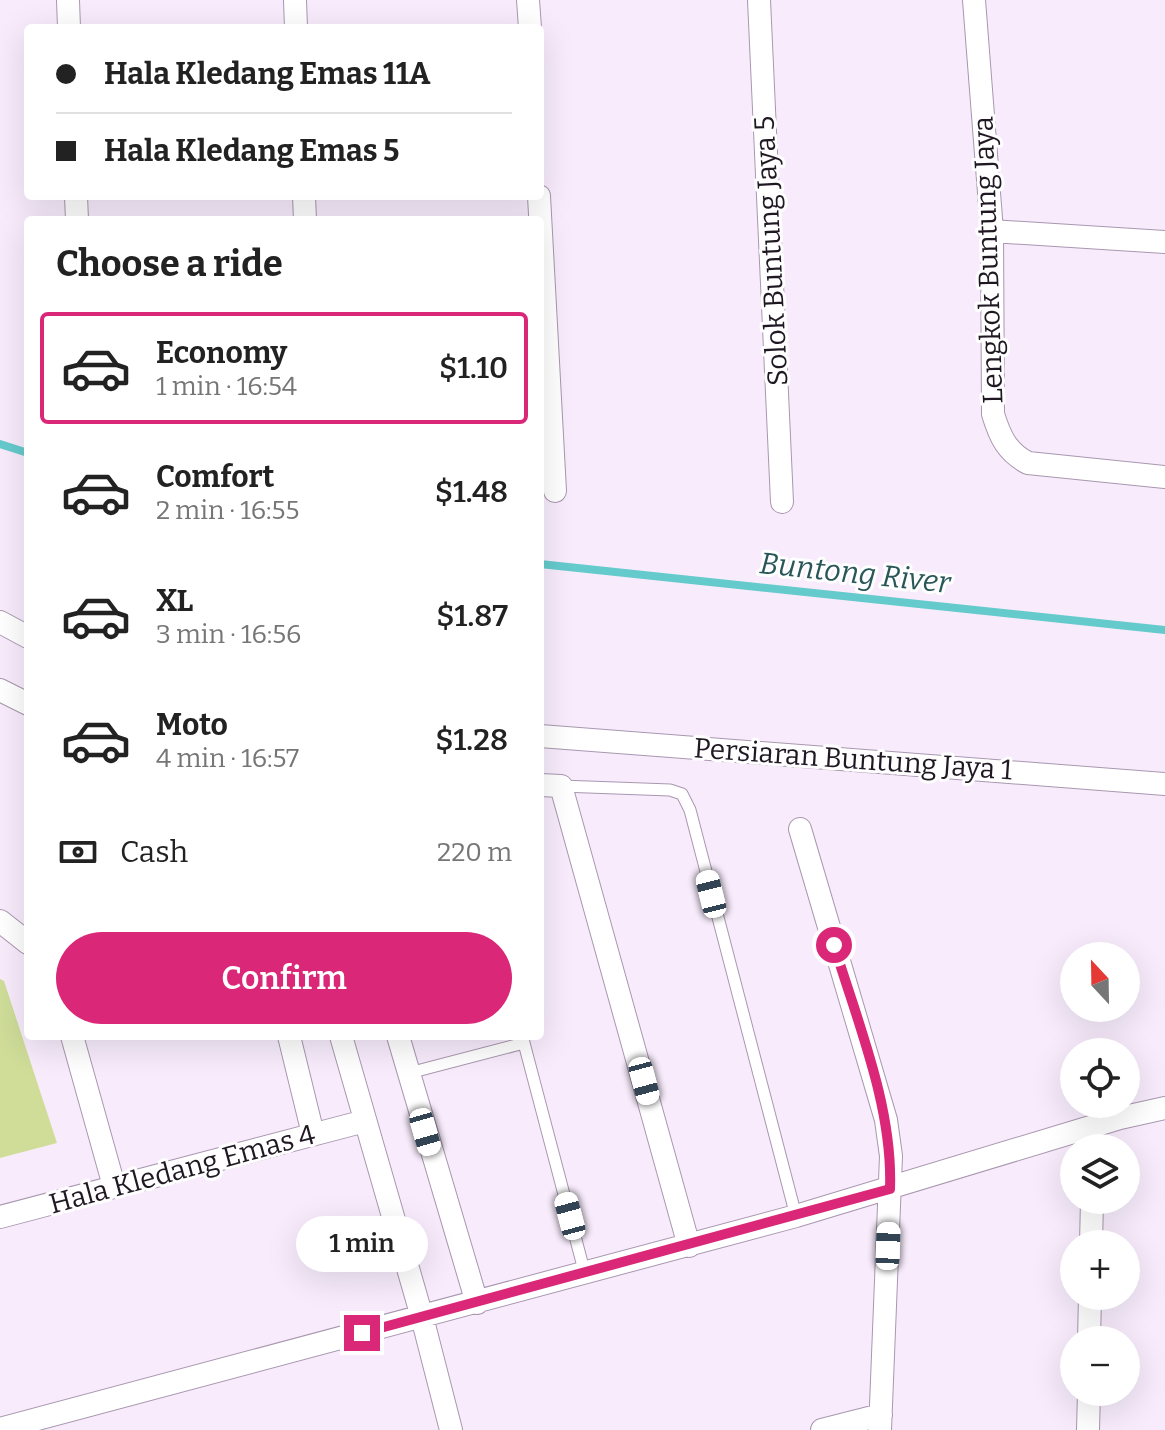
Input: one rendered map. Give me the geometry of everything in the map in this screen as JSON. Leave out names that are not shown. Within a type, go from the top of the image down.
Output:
[{"type":"street","points":[[68,0],[69,24]]},
{"type":"street","points":[[295,0],[296,24]]},
{"type":"street","points":[[528,0],[530,24]]},
{"type":"street","name":"Solok Buntung Jaya 5","points":[[759,0],[782,502]]},
{"type":"street","name":"Lengkok Buntung Jaya","points":[[974,0],[992,231],[993,414],[1011,454],[1028,463],[1165,477]]},
{"type":"street","points":[[992,231],[1165,242]]},
{"type":"street","points":[[544,288],[555,491]]},
{"type":"street","points":[[0,622],[24,635]]},
{"type":"street","points":[[0,690],[24,702]]},
{"type":"street","name":"Persiaran Buntung Jaya 1","points":[[544,736],[1165,784]]},
{"type":"street","points":[[551,786],[689,1246]]},
{"type":"street","points":[[800,829],[886,1120],[891,1156],[881,1423],[822,1430]]},
{"type":"street","points":[[0,921],[24,940]]},
{"type":"street","points":[[73,1040],[114,1186]]},
{"type":"street","points":[[290,1040],[313,1134]]},
{"type":"street","points":[[342,1040],[422,1317],[451,1430]]},
{"type":"street","points":[[399,1040],[477,1303]]},
{"type":"street","points":[[1092,1134],[1165,1108]]},
{"type":"street","name":"Hala Kledang Emas 4","points":[[0,1217],[365,1121]]},
{"type":"street","points":[[0,1429],[1060,1144]]},
{"type":"street","points":[[1088,1430],[1089,1406]]},
{"type":"lane","points":[[551,786],[653,789],[682,794],[690,810],[796,1216]]},
{"type":"lane","points":[[409,1073],[521,1040]]},
{"type":"lane","points":[[524,1040],[585,1274]]},
{"type":"green space","points":[[0,979],[4,981],[57,1143],[0,1158]]},
{"type":"waterway","name":"Buntong River","points":[[0,444],[24,452]]},
{"type":"waterway","name":"Buntong River","points":[[544,564],[1165,630]]},
{"type":"route","points":[[362,1333],[890,1189],[891,1156],[886,1120],[834,945]]}]
